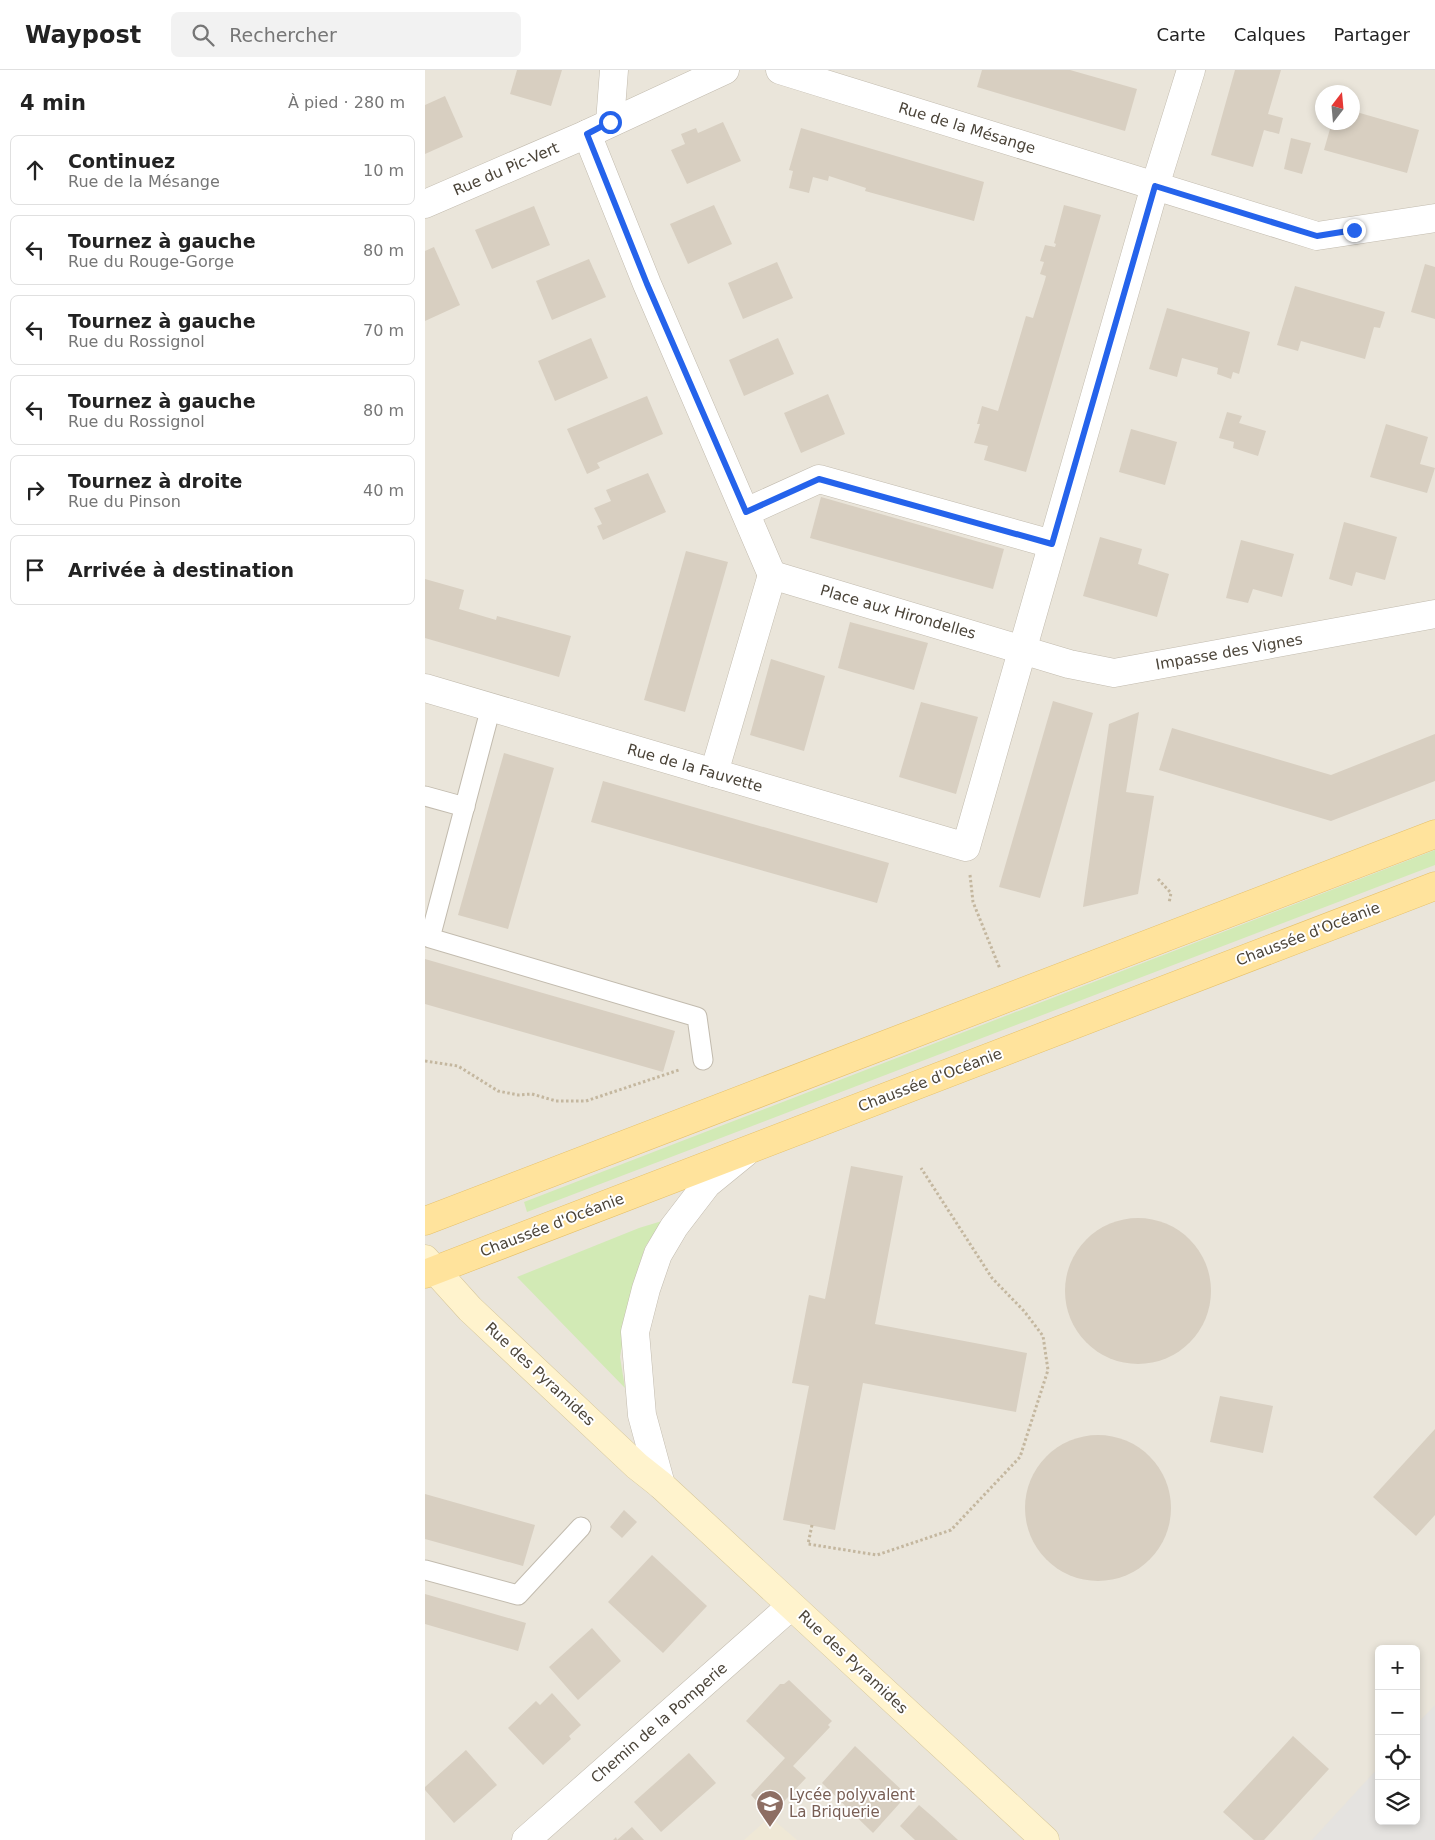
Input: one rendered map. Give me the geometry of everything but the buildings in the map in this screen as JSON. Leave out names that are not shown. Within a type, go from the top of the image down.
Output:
[{"type":"main road","points":[[425,1221],[1435,834]]},
{"type":"main road","name":"Chaussée d'Océanie","points":[[428,1267],[749,1149],[1435,886]]},
{"type":"street","points":[[613,70],[599,128],[647,284],[773,575],[714,774]]},
{"type":"street","points":[[599,128],[725,70]]},
{"type":"street","name":"Rue de la Mésange","points":[[780,70],[1317,236],[1435,218]]},
{"type":"street","points":[[966,848],[1155,186],[1191,70]]},
{"type":"street","name":"Rue du Pic-Vert","points":[[425,204],[599,128]]},
{"type":"street","points":[[746,512],[819,479],[1052,544]]},
{"type":"street","name":"Place aux Hirondelles","points":[[773,575],[1024,649]]},
{"type":"street","name":"Impasse des Vignes","points":[[1024,649],[1069,664],[1114,673],[1435,614]]},
{"type":"street","name":"Rue de la Fauvette","points":[[425,688],[966,848]]},
{"type":"street","points":[[661,1485],[642,1415],[635,1332],[646,1289],[658,1254],[674,1227],[707,1184],[749,1149]]},
{"type":"street","name":"Rue des Pyramides","points":[[428,1267],[637,1466],[661,1485],[1045,1840]]},
{"type":"street","name":"Chemin de la Pomperie","points":[[526,1840],[791,1606]]},
{"type":"lane","points":[[491,707],[430,938],[697,1017],[703,1060]]},
{"type":"lane","points":[[425,796],[465,808]]},
{"type":"lane","points":[[425,1570],[517,1595],[581,1527]]},
{"type":"path","points":[[966,848],[973,902],[1002,975]]},
{"type":"path","points":[[1158,879],[1171,893],[1167,911]]},
{"type":"path","points":[[425,1061],[458,1066],[498,1090],[518,1095],[532,1094],[556,1101],[586,1100],[671,1074],[703,1060]]},
{"type":"path","points":[[811,1525],[808,1544],[877,1555],[951,1530],[1020,1457],[1048,1370],[1043,1336],[1024,1311],[992,1278],[921,1168]]},
{"type":"shaded area","points":[[425,70],[1435,70],[1435,1840],[425,1840]]},
{"type":"shaded area","points":[[1435,1705],[1435,1840],[1312,1840],[1375,1771],[1375,1825],[1420,1825],[1420,1721]]},
{"type":"shaded area","name":"Lycée polyvalent La Briquerie","points":[[770,1817],[797,1840],[744,1840]]},
{"type":"green space","points":[[1435,850],[1435,865],[527,1212],[524,1202]]},
{"type":"green space","points":[[662,1221],[645,1247],[631,1292],[620,1357],[625,1388],[517,1277],[639,1228]]},
{"type":"place","name":"Lycée polyvalent La Briquerie","points":[[770,1828]]},
{"type":"route","points":[[610,122],[587,134],[647,284],[746,512],[819,479],[958,516],[1052,544],[1155,186],[1317,236],[1354,230]]}]
